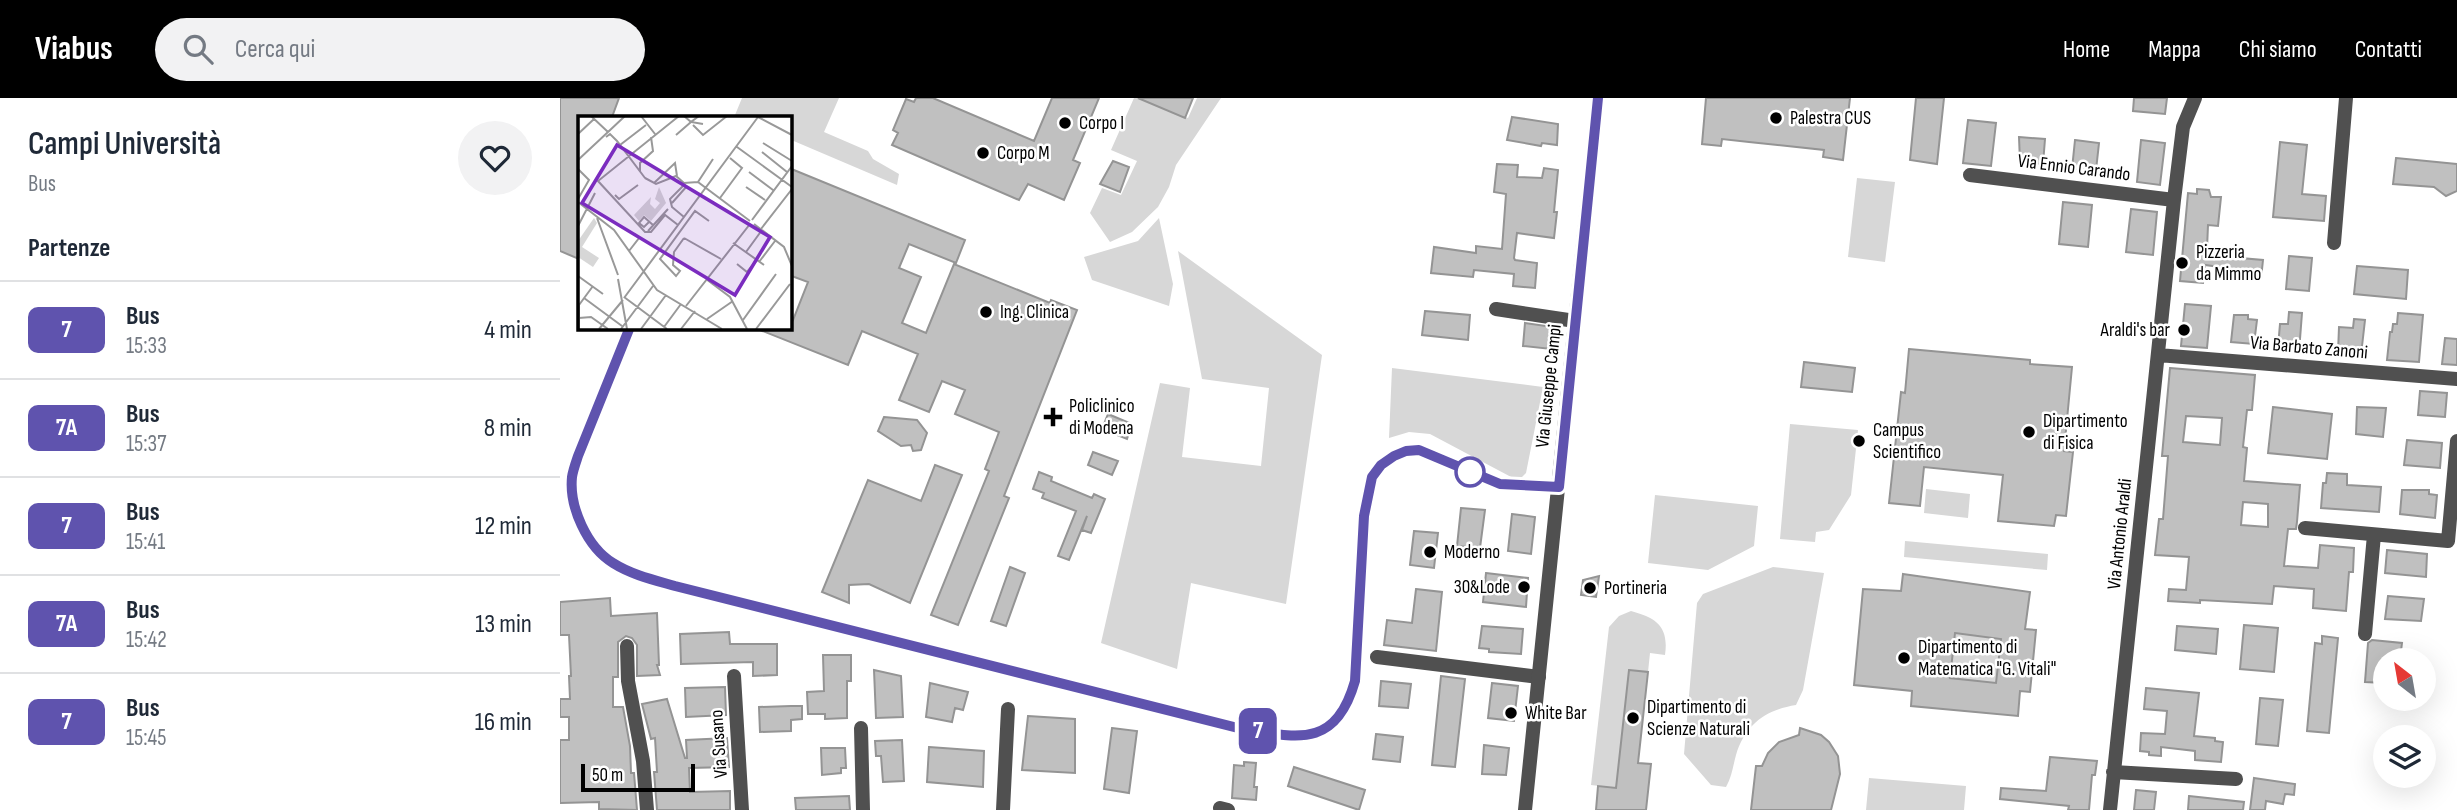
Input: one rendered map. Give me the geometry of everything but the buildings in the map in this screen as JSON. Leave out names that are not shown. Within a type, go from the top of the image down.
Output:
[{"type":"street","name":"Via Giuseppe Campi","points":[[1525,810],[1598,98]]},
{"type":"street","name":"Via Antonio Araldi","points":[[2110,810],[2174,200],[2183,127],[2195,98]]},
{"type":"street","points":[[2334,243],[2346,98]]},
{"type":"street","name":"Via Ennio Carando","points":[[1970,175],[2174,200]]},
{"type":"street","points":[[1496,309],[1575,321]]},
{"type":"street","name":"Via Barbato Zanoni","points":[[2158,355],[2457,379]]},
{"type":"street","points":[[2305,528],[2448,541],[2457,440]]},
{"type":"street","points":[[2365,634],[2374,535]]},
{"type":"street","points":[[627,646],[628,681],[643,761],[647,810]]},
{"type":"street","points":[[1377,657],[1539,677]]},
{"type":"street","name":"Via Susano","points":[[734,676],[742,810]]},
{"type":"street","points":[[1003,810],[1008,709]]},
{"type":"street","points":[[861,728],[863,810]]},
{"type":"street","points":[[2113,772],[2236,779]]},
{"type":"shaded area","points":[[742,98],[839,98],[824,132],[868,151],[873,159],[899,174],[897,185],[791,140],[791,116],[735,115]]},
{"type":"shaded area","points":[[1134,98],[1188,118],[1197,98],[1221,98],[1176,165],[1169,187],[1158,207],[1132,232],[1110,242],[1090,213],[1102,188],[1121,195],[1137,161],[1111,150]]},
{"type":"shaded area","points":[[1857,178],[1895,182],[1885,262],[1848,257]]},
{"type":"shaded area","points":[[1159,218],[1173,284],[1169,306],[1092,280],[1084,257],[1138,241]]},
{"type":"shaded area","points":[[1178,251],[1322,355],[1286,604],[1191,583],[1177,669],[1101,643],[1160,383],[1190,388],[1182,457],[1261,466],[1269,388],[1202,379]]},
{"type":"shaded area","points":[[1392,368],[1543,387],[1526,473],[1522,477],[1513,478],[1430,434],[1409,432],[1389,438]]},
{"type":"shaded area","points":[[1790,424],[1858,430],[1851,495],[1829,530],[1816,532],[1815,542],[1780,539]]},
{"type":"shaded area","points":[[1926,489],[1970,494],[1968,518],[1924,513]]},
{"type":"shaded area","points":[[1655,495],[1758,506],[1754,546],[1708,570],[1648,563]]},
{"type":"shaded area","points":[[1905,541],[2048,554],[2047,570],[1904,557]]},
{"type":"shaded area","points":[[1773,567],[1824,573],[1803,690],[1796,705],[1766,715],[1751,727],[1740,744],[1726,787],[1711,785],[1684,754],[1697,603],[1703,594]]},
{"type":"shaded area","points":[[1631,611],[1648,617],[1659,625],[1665,637],[1665,655],[1650,653],[1648,672],[1629,671],[1616,788],[1591,785],[1609,627],[1619,616]]},
{"type":"shaded area","points":[[1955,633],[2001,639],[1996,683],[1950,678]]},
{"type":"shaded area","points":[[1869,778],[1966,786],[1964,810],[1866,810]]},
{"type":"bus line","name":"7","points":[[629,329],[572,477],[573,498],[583,530],[593,545],[611,562],[633,574],[675,586],[1238,728],[1293,737],[1309,736],[1323,730],[1341,716],[1350,700],[1355,681],[1364,516],[1372,477],[1381,465],[1406,451],[1419,450],[1500,484],[1559,487],[1598,98]]},
{"type":"place","name":"Palestra CUS","points":[[1776,118]]},
{"type":"place","name":"Corpo I","points":[[1065,123]]},
{"type":"place","name":"Corpo M","points":[[983,153]]},
{"type":"place","name":"Pizzeria da Mimmo","points":[[2182,263]]},
{"type":"place","name":"Ing. Clinica","points":[[986,312]]},
{"type":"place","name":"Araldi's bar","points":[[2184,330]]},
{"type":"place","name":"Policlinico di Modena","points":[[1053,417]]},
{"type":"place","name":"Dipartimento di Fisica","points":[[2029,432]]},
{"type":"place","name":"Campus Scientifico","points":[[1859,441]]},
{"type":"place","name":"Moderno","points":[[1430,552]]},
{"type":"place","name":"30&Lode","points":[[1524,587]]},
{"type":"place","name":"Portineria","points":[[1590,588]]},
{"type":"place","name":"Dipartimento di Matematica \"G. Vitali\"","points":[[1904,658]]},
{"type":"place","name":"White Bar","points":[[1511,713]]},
{"type":"place","name":"Dipartimento di Scienze Naturali","points":[[1633,718]]}]
